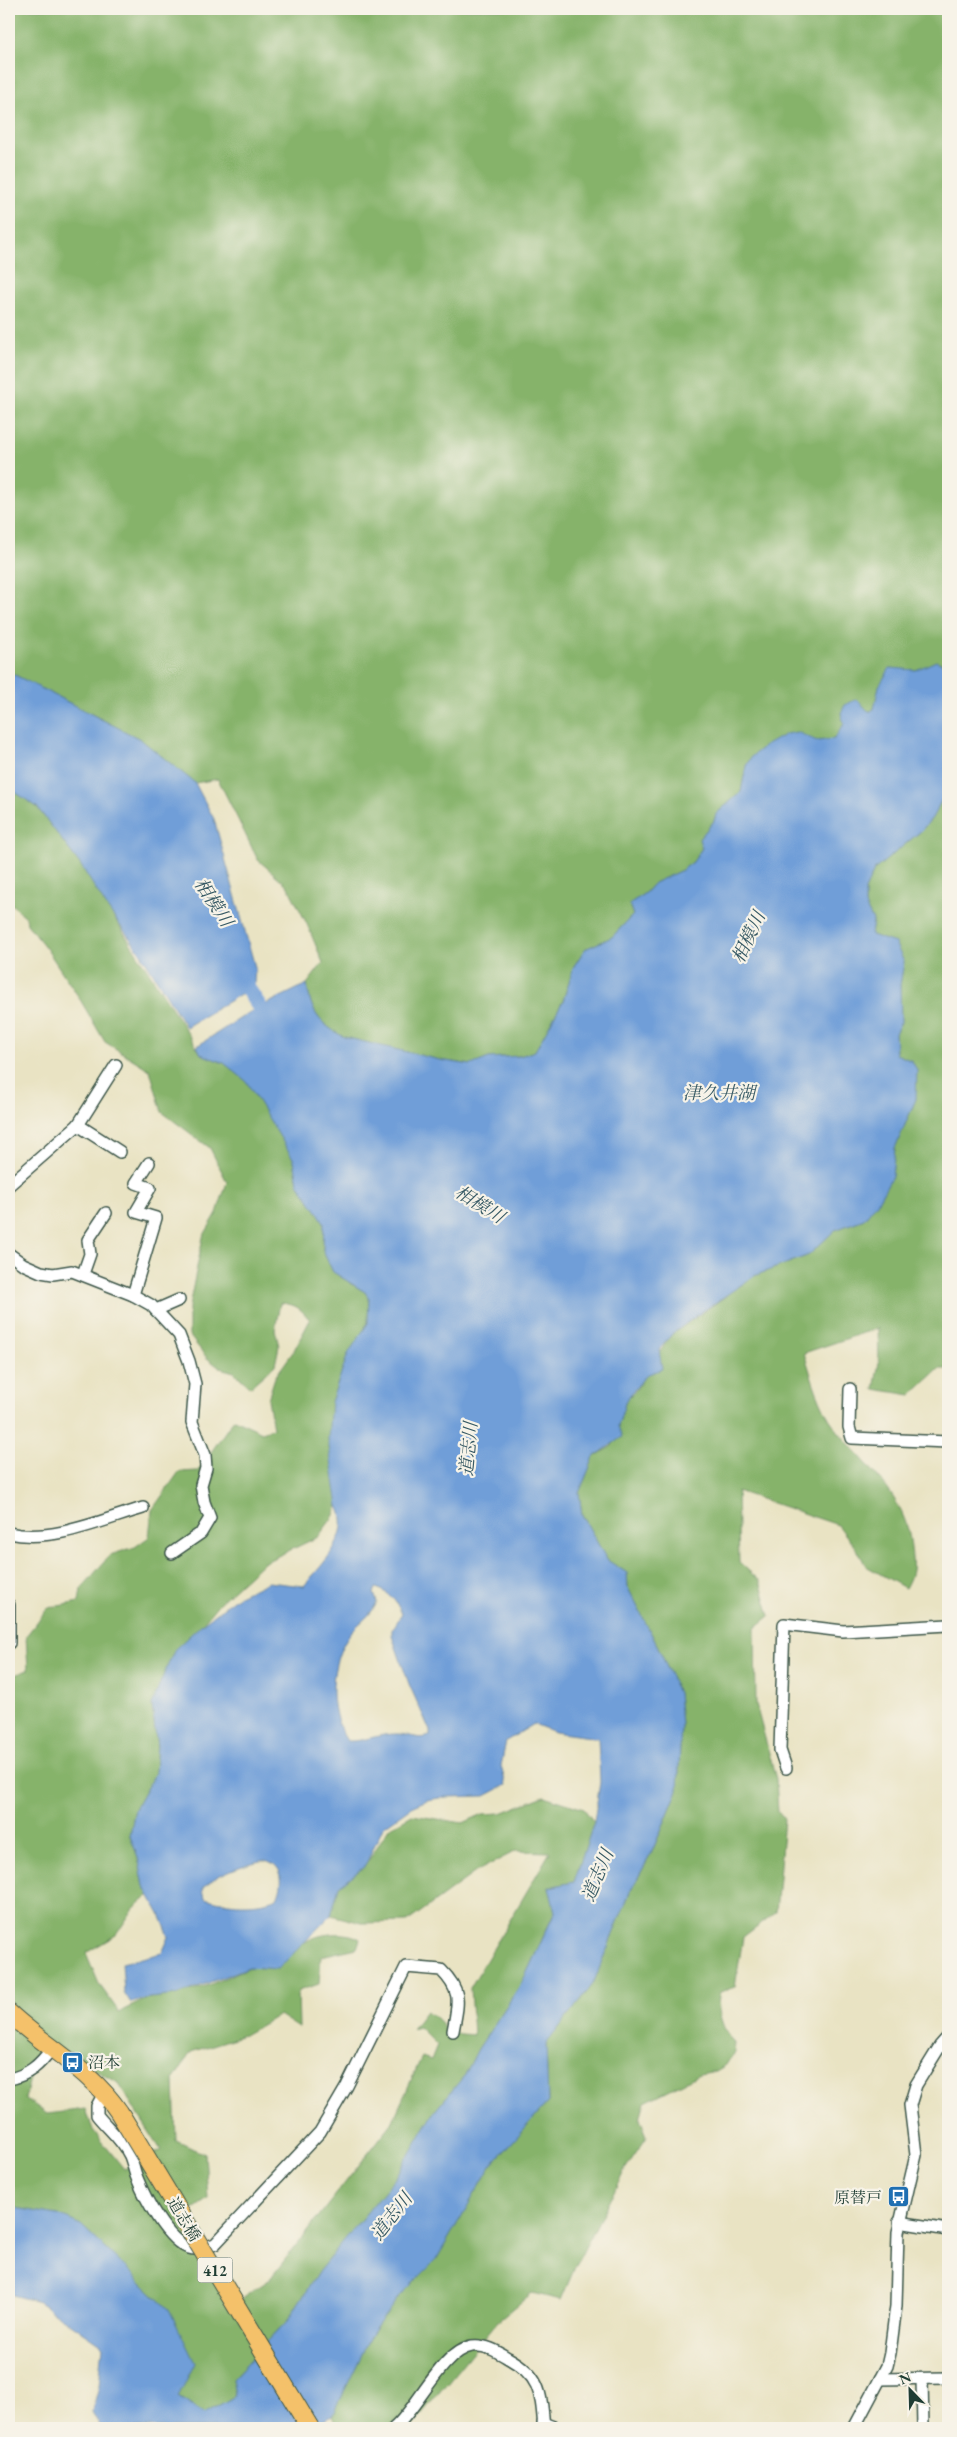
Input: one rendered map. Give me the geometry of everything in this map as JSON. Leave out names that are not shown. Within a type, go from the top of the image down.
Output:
[{"type":"highway","name":"412","points":[[9,2013],[104,2093]]},
{"type":"highway","name":"道志橋","points":[[104,2093],[119,2112],[310,2428]]},
{"type":"street","points":[[9,1185],[78,1125],[116,1065]]},
{"type":"street","points":[[78,1125],[120,1152]]},
{"type":"street","points":[[133,1295],[156,1218],[136,1212],[150,1188],[136,1183],[149,1163]]},
{"type":"street","points":[[83,1274],[90,1254],[88,1240],[106,1213]]},
{"type":"street","points":[[9,1254],[22,1264],[42,1272],[53,1274],[72,1271],[133,1295],[156,1310],[179,1335],[195,1384],[192,1422],[205,1455],[206,1468],[200,1485],[210,1518],[201,1533],[172,1553]]},
{"type":"street","points":[[156,1310],[179,1300]]},
{"type":"street","points":[[850,1389],[849,1427],[852,1438],[948,1442]]},
{"type":"street","points":[[9,1533],[39,1534],[68,1530],[143,1508]]},
{"type":"street","points":[[9,1605],[9,1643]]},
{"type":"street","points":[[786,1768],[780,1750],[784,1624],[843,1631],[948,1625]]},
{"type":"street","points":[[104,2093],[97,2106],[97,2114],[117,2135],[130,2157],[136,2177],[151,2206],[172,2237],[188,2248],[202,2249],[215,2244],[320,2132],[347,2086],[406,1967],[441,1970],[450,1979],[458,1996],[453,2032]]},
{"type":"street","points":[[854,2428],[887,2366],[896,2306],[896,2248],[899,2222],[917,2146],[910,2114],[913,2095],[927,2066],[948,2038]]},
{"type":"street","points":[[9,2079],[24,2076],[43,2062],[51,2049]]},
{"type":"street","points":[[899,2222],[948,2230]]},
{"type":"street","points":[[394,2428],[447,2363],[461,2350],[474,2346],[498,2352],[529,2372],[540,2394],[544,2426],[556,2428]]},
{"type":"street","points":[[922,2378],[923,2428]]},
{"type":"street","points":[[880,2379],[948,2378]]},
{"type":"green space","points":[[9,9],[948,9],[948,667],[940,662],[916,670],[908,670],[879,686],[876,706],[871,711],[841,713],[844,724],[834,739],[763,747],[751,757],[746,766],[741,792],[716,814],[714,821],[699,839],[702,848],[693,862],[682,870],[654,883],[645,893],[629,904],[633,915],[612,937],[585,949],[574,966],[563,1001],[535,1051],[520,1056],[489,1058],[472,1065],[440,1060],[344,1037],[328,1027],[317,1016],[309,994],[307,984],[323,963],[307,924],[287,885],[258,860],[218,779],[195,783],[140,739],[9,672]]},
{"type":"green space","points":[[9,788],[37,807],[80,864],[201,1054],[224,1063],[246,1080],[294,1160],[298,1183],[324,1222],[323,1251],[333,1272],[365,1292],[369,1298],[368,1323],[348,1355],[331,1402],[338,1506],[333,1517],[318,1537],[263,1563],[219,1603],[202,1624],[152,1705],[157,1746],[155,1773],[135,1809],[130,1836],[138,1857],[144,1886],[151,1894],[134,1908],[116,1935],[86,1953],[99,1984],[119,2012],[149,1998],[177,1995],[209,1985],[250,1967],[278,1968],[300,1946],[316,1937],[347,1934],[360,1939],[357,1948],[321,1956],[319,1984],[298,1991],[299,2028],[279,2015],[244,2035],[191,2052],[174,2079],[176,2141],[205,2154],[208,2199],[179,2219],[238,2301],[269,2280],[392,2123],[422,2057],[431,2060],[437,2045],[419,2027],[412,2029],[426,2011],[436,2018],[450,2033],[473,2035],[470,1988],[550,1852],[516,1851],[477,1871],[407,1922],[362,1923],[331,1915],[339,1886],[365,1866],[389,1828],[412,1815],[463,1823],[483,1814],[501,1813],[544,1796],[584,1809],[594,1822],[574,1882],[549,1887],[555,1911],[523,1981],[478,2049],[465,2075],[434,2112],[396,2177],[319,2271],[287,2321],[232,2379],[235,2396],[204,2414],[178,2397],[169,2309],[81,2225],[58,2215],[9,2207],[9,1677],[28,1670],[26,1636],[48,1608],[79,1602],[81,1589],[110,1555],[135,1547],[149,1537],[152,1510],[179,1472],[198,1471],[234,1419],[262,1432],[273,1428],[268,1399],[275,1377],[293,1352],[310,1320],[297,1307],[280,1303],[275,1330],[279,1346],[275,1365],[250,1387],[234,1372],[220,1368],[207,1358],[189,1335],[189,1307],[203,1237],[217,1213],[227,1182],[210,1148],[162,1112],[150,1070],[105,1042],[78,996],[46,948],[27,924],[26,917],[9,902]],"holes":[[[40,2040],[118,2083],[161,2150],[124,2169],[93,2130],[86,2109],[47,2114],[25,2098]]]},
{"type":"green space","points":[[948,793],[948,1369],[939,1369],[911,1395],[874,1389],[879,1362],[878,1328],[804,1353],[816,1391],[829,1419],[882,1482],[902,1512],[908,1529],[912,1560],[910,1578],[905,1588],[866,1566],[858,1551],[838,1525],[737,1491],[739,1562],[760,1581],[770,1616],[755,1628],[756,1705],[776,1779],[778,1812],[784,1819],[776,1912],[743,1937],[735,1987],[720,1992],[719,2012],[727,2033],[735,2043],[734,2052],[726,2065],[716,2071],[700,2074],[645,2102],[640,2119],[647,2137],[626,2168],[575,2267],[561,2300],[532,2293],[497,2322],[410,2428],[339,2428],[333,2415],[372,2333],[398,2298],[436,2260],[491,2166],[548,2102],[546,2044],[593,1984],[630,1892],[651,1854],[678,1790],[681,1724],[678,1693],[659,1649],[628,1588],[627,1573],[607,1560],[582,1515],[579,1493],[594,1457],[612,1446],[626,1400],[635,1391],[671,1335],[754,1276],[809,1255],[835,1230],[864,1219],[877,1203],[892,1176],[895,1148],[916,1099],[912,1061],[896,1054],[895,1033],[901,1022],[900,985],[904,962],[895,943],[871,935],[873,921],[865,905],[865,890],[874,870],[921,831],[932,818],[945,794]]},
{"type":"water","name":"津久井湖","points":[[936,661],[948,667],[948,793],[945,794],[932,818],[921,831],[874,870],[865,890],[865,905],[873,921],[871,935],[895,943],[904,962],[900,985],[901,1022],[895,1033],[896,1054],[912,1061],[917,1070],[916,1099],[895,1148],[892,1176],[877,1203],[864,1219],[835,1230],[809,1255],[754,1276],[671,1335],[659,1350],[662,1369],[646,1375],[626,1400],[618,1426],[622,1437],[594,1457],[579,1493],[582,1515],[607,1560],[627,1573],[628,1588],[659,1649],[678,1693],[681,1724],[678,1790],[651,1854],[630,1892],[593,1984],[546,2044],[548,2102],[491,2166],[436,2260],[398,2298],[372,2333],[333,2415],[304,2428],[101,2428],[92,2412],[99,2386],[103,2346],[39,2302],[9,2294],[9,2207],[58,2215],[81,2225],[169,2309],[195,2363],[178,2397],[204,2414],[235,2396],[232,2379],[287,2321],[319,2271],[396,2177],[434,2112],[465,2075],[478,2049],[523,1981],[555,1912],[549,1887],[574,1882],[594,1822],[600,1782],[598,1738],[554,1732],[534,1724],[506,1741],[501,1766],[506,1785],[485,1796],[446,1797],[427,1800],[411,1807],[383,1827],[365,1866],[339,1886],[331,1915],[278,1969],[249,1967],[177,1995],[149,1998],[131,2003],[124,1992],[122,1963],[162,1953],[169,1937],[160,1914],[144,1886],[138,1857],[130,1836],[135,1809],[155,1773],[157,1746],[152,1705],[175,1649],[202,1624],[237,1597],[268,1582],[304,1586],[326,1559],[339,1539],[342,1517],[338,1506],[328,1440],[331,1402],[348,1354],[368,1323],[369,1298],[365,1292],[333,1272],[323,1251],[324,1222],[298,1183],[294,1160],[246,1081],[224,1063],[201,1054],[197,1046],[250,1012],[307,984],[311,1002],[317,1016],[328,1027],[344,1037],[440,1060],[471,1065],[489,1058],[520,1056],[535,1051],[563,1001],[574,966],[585,949],[612,937],[633,915],[629,904],[645,893],[654,883],[682,870],[693,862],[702,848],[699,839],[714,821],[716,814],[741,792],[746,766],[751,757],[763,747],[786,734],[797,732],[817,741],[834,739],[844,724],[841,713],[845,705],[857,699],[869,712],[874,709],[879,686],[890,668],[916,670]],"holes":[[[376,1588],[392,1598],[402,1614],[392,1630],[392,1636],[409,1684],[430,1731],[430,1736],[421,1738],[389,1734],[347,1741],[340,1729],[333,1701],[333,1686],[338,1656],[352,1631],[375,1607],[377,1602],[374,1593]],[[265,1860],[276,1866],[281,1875],[281,1886],[277,1898],[251,1904],[223,1902],[205,1898],[203,1889],[214,1879],[240,1867]]]},
{"type":"water","points":[[9,672],[140,739],[195,783],[214,819],[255,967],[254,986],[186,1027],[140,952],[108,909],[80,864],[37,807],[9,788]]},
{"type":"waterway","name":"相模川","points":[[236,971],[272,1026]]},
{"type":"place","name":"沼本","points":[[72,2062]]},
{"type":"place","name":"原替戸","points":[[898,2197]]},
{"type":"water label","name":"道志川","points":[[468,1449]]},
{"type":"water label","name":"道志川","points":[[597,1875]]},
{"type":"water label","name":"道志川","points":[[391,2216]]}]
